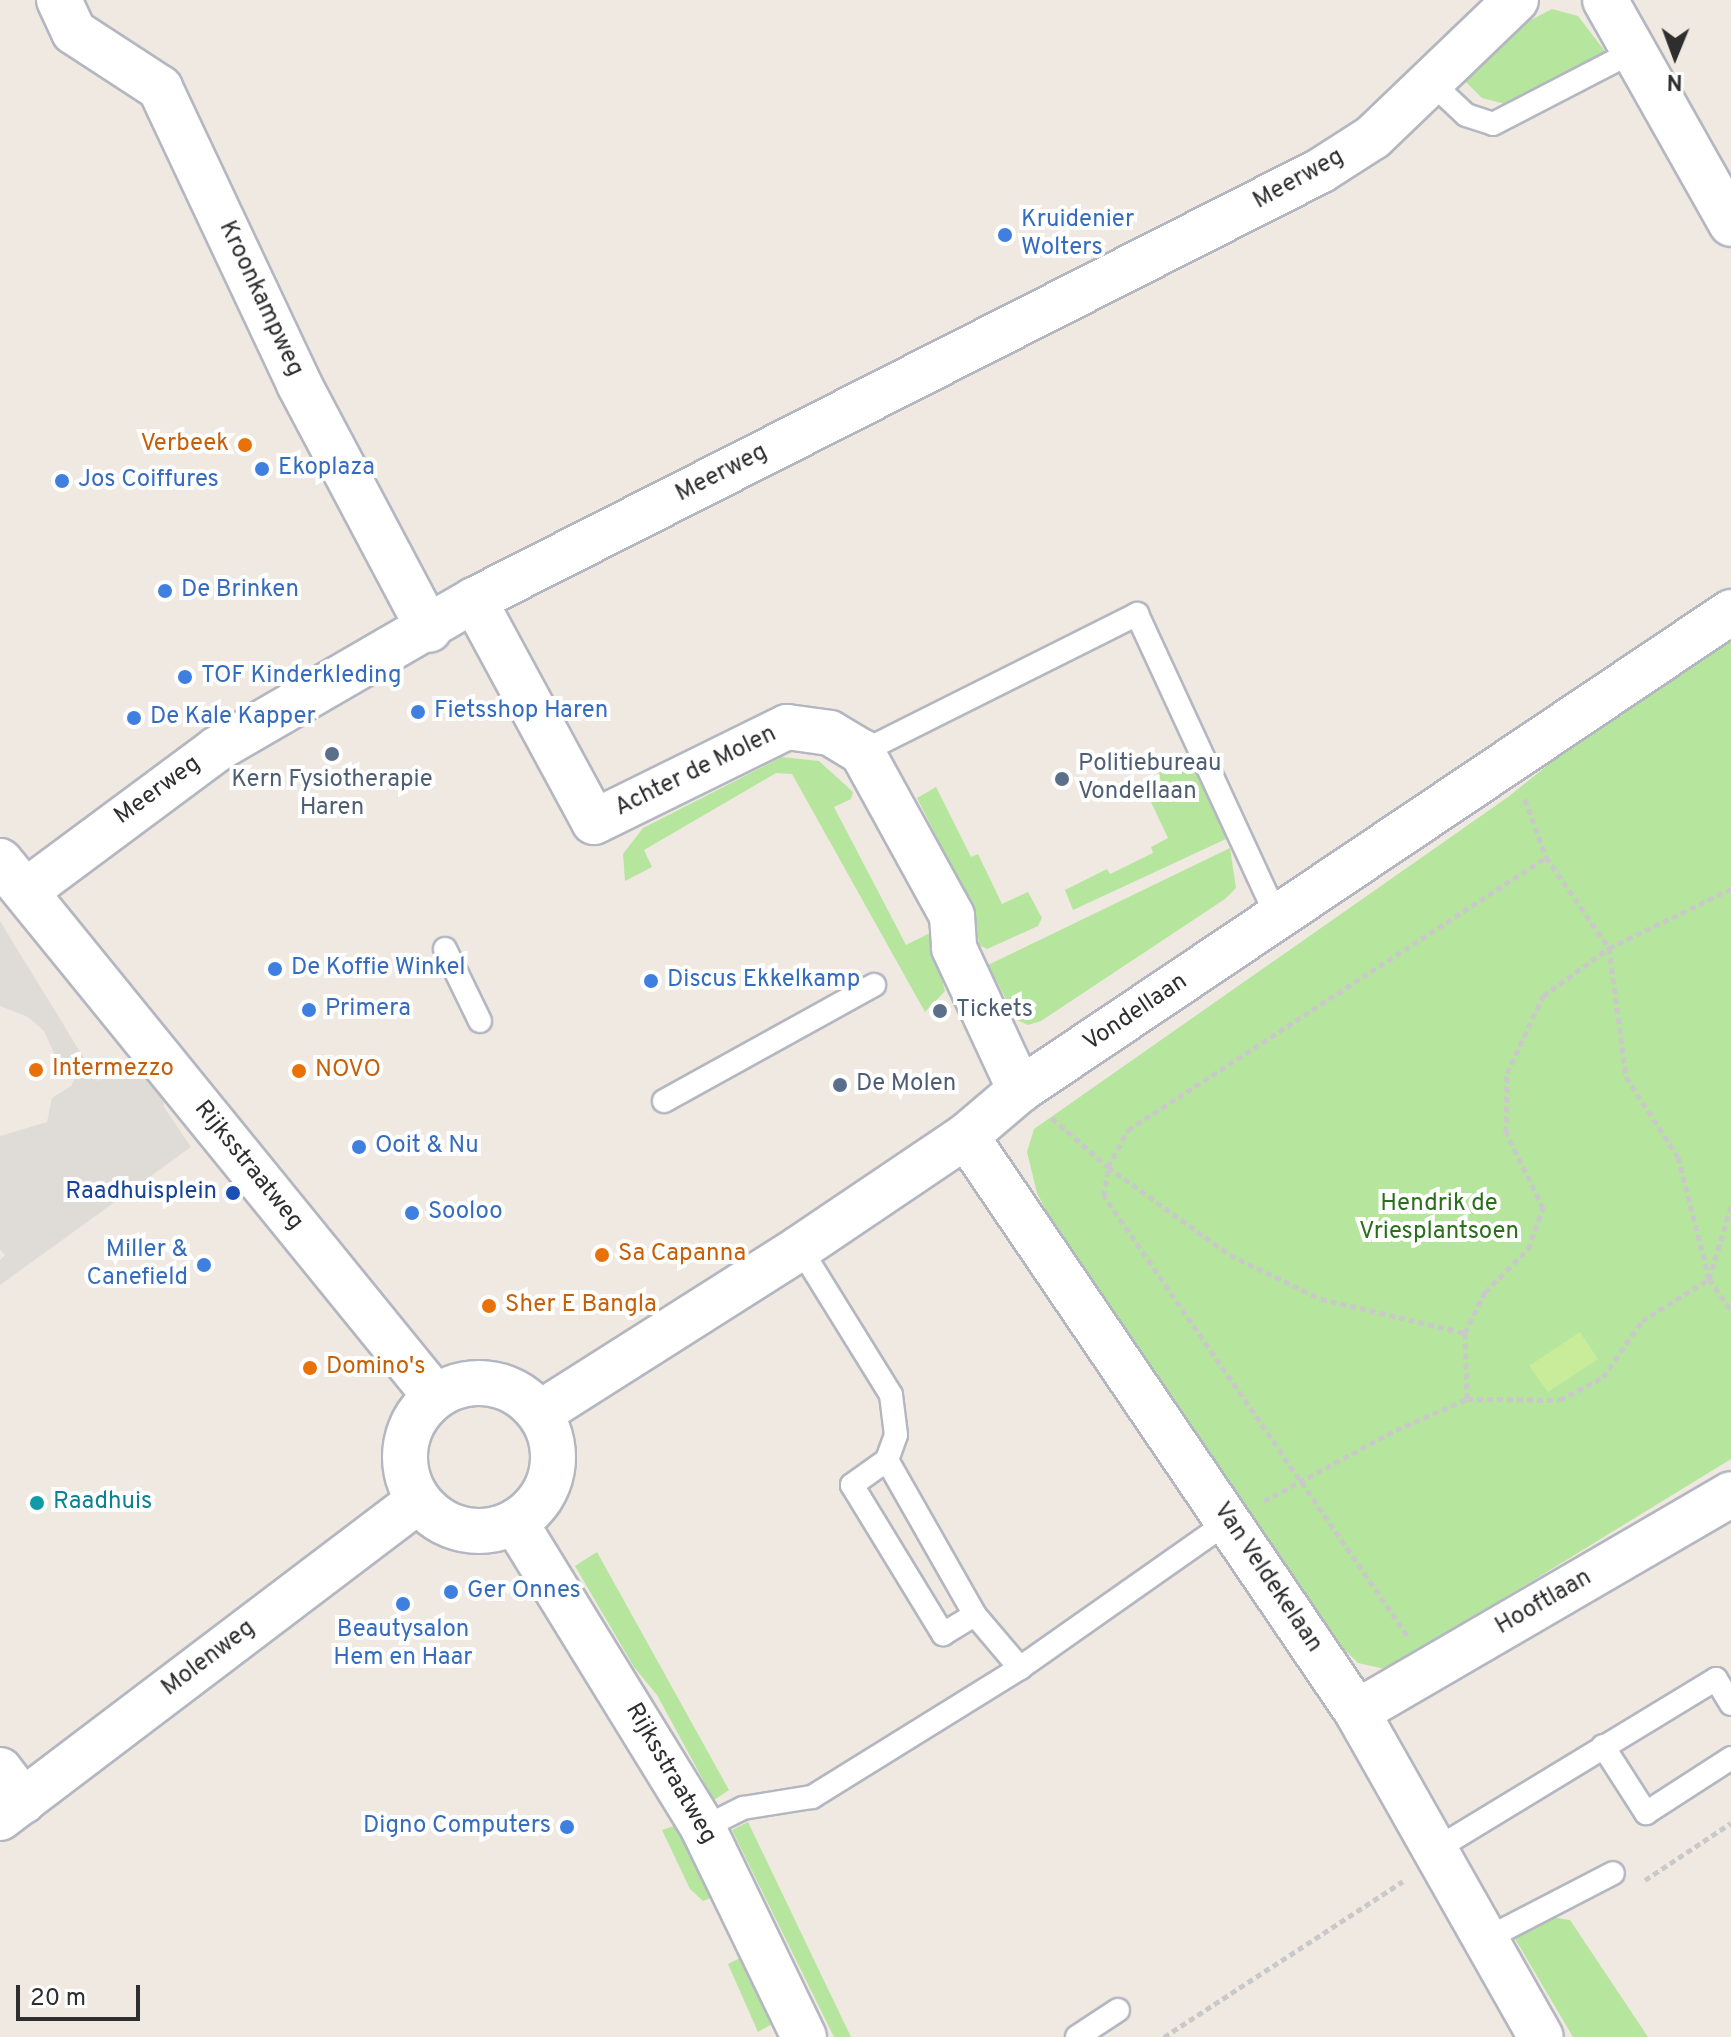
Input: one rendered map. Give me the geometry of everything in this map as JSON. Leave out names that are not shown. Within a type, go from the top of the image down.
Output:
[{"type":"street","name":"Kroonkampweg","points":[[59,0],[74,32],[160,88],[299,384],[429,630]]},
{"type":"street","name":"Meerweg","points":[[13,876],[217,749],[429,630],[474,600],[1320,171],[1373,137],[1433,84],[1516,0]]},
{"type":"street","points":[[1605,0],[1636,50],[1731,224]]},
{"type":"street","name":"Achter de Molen","points":[[474,600],[594,822],[787,727],[830,733],[862,752]]},
{"type":"street","name":"Vondellaan","points":[[540,1413],[800,1248],[966,1136],[1020,1090],[1731,612]]},
{"type":"street","points":[[862,752],[952,916],[954,948],[1020,1090]]},
{"type":"street","name":"Rijksstraatweg","points":[[13,876],[435,1396]]},
{"type":"street","name":"Van Veldekelaan","points":[[966,1136],[1357,1712],[1435,1855],[1541,2037]]},
{"type":"street","points":[[479,1382],[523,1396],[540,1413],[551,1435],[554,1461],[548,1486],[535,1507],[515,1522],[494,1530],[452,1527],[418,1501],[404,1465],[405,1445],[410,1426],[435,1396],[479,1382]]},
{"type":"street","name":"Hooftlaan","points":[[1357,1712],[1731,1494]]},
{"type":"street","name":"Molenweg","points":[[8,1796],[418,1501]]},
{"type":"street","name":"Rijksstraatweg","points":[[515,1522],[703,1828],[804,2037]]},
{"type":"lane","points":[[1433,84],[1466,115],[1493,124],[1636,50]]},
{"type":"lane","points":[[862,752],[1137,614],[1278,919]]},
{"type":"lane","points":[[445,949],[480,1021]]},
{"type":"lane","points":[[664,1101],[874,985]]},
{"type":"lane","points":[[800,1248],[891,1395],[896,1435],[887,1460],[852,1485],[943,1634],[975,1615]]},
{"type":"lane","points":[[887,1460],[975,1615],[1020,1668]]},
{"type":"lane","points":[[703,1828],[743,1808],[812,1797],[1020,1668],[1228,1522]]},
{"type":"lane","points":[[1435,1855],[1603,1746],[1716,1679],[1731,1704]]},
{"type":"lane","points":[[1603,1746],[1646,1813],[1731,1758]]},
{"type":"lane","points":[[1484,1940],[1613,1873]]},
{"type":"lane","points":[[1077,2037],[1118,2010]]},
{"type":"path","points":[[1511,761],[1546,857],[1609,948],[1626,1077],[1678,1157],[1709,1279],[1731,1311]]},
{"type":"path","points":[[1431,1668],[1104,1196],[1108,1167],[1128,1130],[1546,857]]},
{"type":"path","points":[[1467,1399],[1465,1333],[1485,1292],[1528,1249],[1543,1208],[1506,1132],[1507,1073],[1543,996],[1609,948],[1731,889]]},
{"type":"path","points":[[1020,1090],[1108,1167],[1230,1255],[1321,1299],[1465,1333]]},
{"type":"path","points":[[1228,1522],[1299,1481],[1467,1399],[1560,1400],[1603,1377],[1642,1321],[1709,1279],[1731,1206]]},
{"type":"path","points":[[1641,1883],[1731,1823]]},
{"type":"path","points":[[1164,2037],[1435,1855]]},
{"type":"green space","points":[[1552,9],[1578,16],[1607,54],[1509,105],[1482,98],[1463,79],[1506,33]]},
{"type":"green space","name":"Hendrik de Vriesplantsoen","points":[[1731,629],[1731,1459],[1413,1654],[1385,1669],[1358,1663],[1334,1639],[1058,1234],[1037,1193],[1027,1152],[1034,1129],[1508,797],[1640,691]]},
{"type":"green space","points":[[1193,756],[1226,839],[1073,910],[1065,890],[1107,869],[1110,874],[1153,853],[1151,847],[1168,838],[1151,802],[1167,793],[1157,773]]},
{"type":"green space","points":[[782,757],[819,761],[853,792],[851,799],[834,807],[906,945],[930,933],[945,991],[925,1012],[792,774],[776,773],[644,850],[652,867],[625,881],[623,854],[643,828]]},
{"type":"green space","points":[[936,787],[971,857],[978,854],[1002,904],[1028,892],[1042,918],[1038,926],[987,949],[979,945],[975,913],[917,798]]},
{"type":"green space","points":[[1230,848],[1236,888],[1225,899],[1041,1021],[1028,1025],[1017,1020],[988,965]]},
{"type":"green space","points":[[1580,1332],[1598,1359],[1548,1392],[1529,1366]]},
{"type":"green space","points":[[597,1552],[729,1790],[714,1800],[657,1695],[634,1667],[575,1566]]},
{"type":"green space","points":[[748,1822],[851,2037],[834,2037],[732,1830]]},
{"type":"green space","points":[[674,1826],[713,1897],[703,1901],[690,1889],[662,1830]]},
{"type":"green space","points":[[1551,1917],[1570,1920],[1648,2037],[1573,2037],[1514,1937]]},
{"type":"green space","points":[[740,1958],[772,2024],[758,2032],[728,1964]]},
{"type":"shaded area","name":"Raadhuisplein","points":[[0,921],[98,1081],[137,1059],[163,1093],[164,1107],[191,1147],[0,1285],[0,1260],[5,1255],[0,1250],[0,1136],[47,1122],[52,1098],[71,1086],[75,1077],[69,1064],[56,1058],[44,1031],[28,1017],[0,1006]]},
{"type":"place","name":"Kruidenier Wolters","points":[[1005,235]]},
{"type":"place","name":"Verbeek","points":[[245,445]]},
{"type":"place","name":"Ekoplaza","points":[[262,469]]},
{"type":"place","name":"Jos Coiffures","points":[[62,481]]},
{"type":"place","name":"De Brinken","points":[[165,591]]},
{"type":"place","name":"TOF Kinderkleding","points":[[185,677]]},
{"type":"place","name":"Fietsshop Haren","points":[[418,712]]},
{"type":"place","name":"De Kale Kapper","points":[[134,718]]},
{"type":"place","name":"Kern Fysiotherapie Haren","points":[[332,754]]},
{"type":"place","name":"Politiebureau Vondellaan","points":[[1062,779]]},
{"type":"place","name":"De Koffie Winkel","points":[[275,969]]},
{"type":"place","name":"Discus Ekkelkamp","points":[[651,981]]},
{"type":"place","name":"Primera","points":[[309,1010]]},
{"type":"place","name":"Tickets","points":[[940,1011]]},
{"type":"place","name":"Intermezzo","points":[[36,1070]]},
{"type":"place","name":"NOVO","points":[[299,1071]]},
{"type":"place","name":"De Molen","points":[[840,1085]]},
{"type":"place","name":"Ooit & Nu","points":[[359,1147]]},
{"type":"place","name":"Raadhuisplein","points":[[233,1193]]},
{"type":"place","name":"Sooloo","points":[[412,1213]]},
{"type":"place","name":"Sa Capanna","points":[[602,1255]]},
{"type":"place","name":"Miller & Canefield","points":[[204,1265]]},
{"type":"place","name":"Sher E Bangla","points":[[489,1306]]},
{"type":"place","name":"Domino's","points":[[310,1368]]},
{"type":"place","name":"Raadhuis","points":[[37,1503]]},
{"type":"place","name":"Ger Onnes","points":[[451,1592]]},
{"type":"place","name":"Beautysalon Hem en Haar","points":[[403,1604]]},
{"type":"place","name":"Digno Computers","points":[[567,1827]]}]
